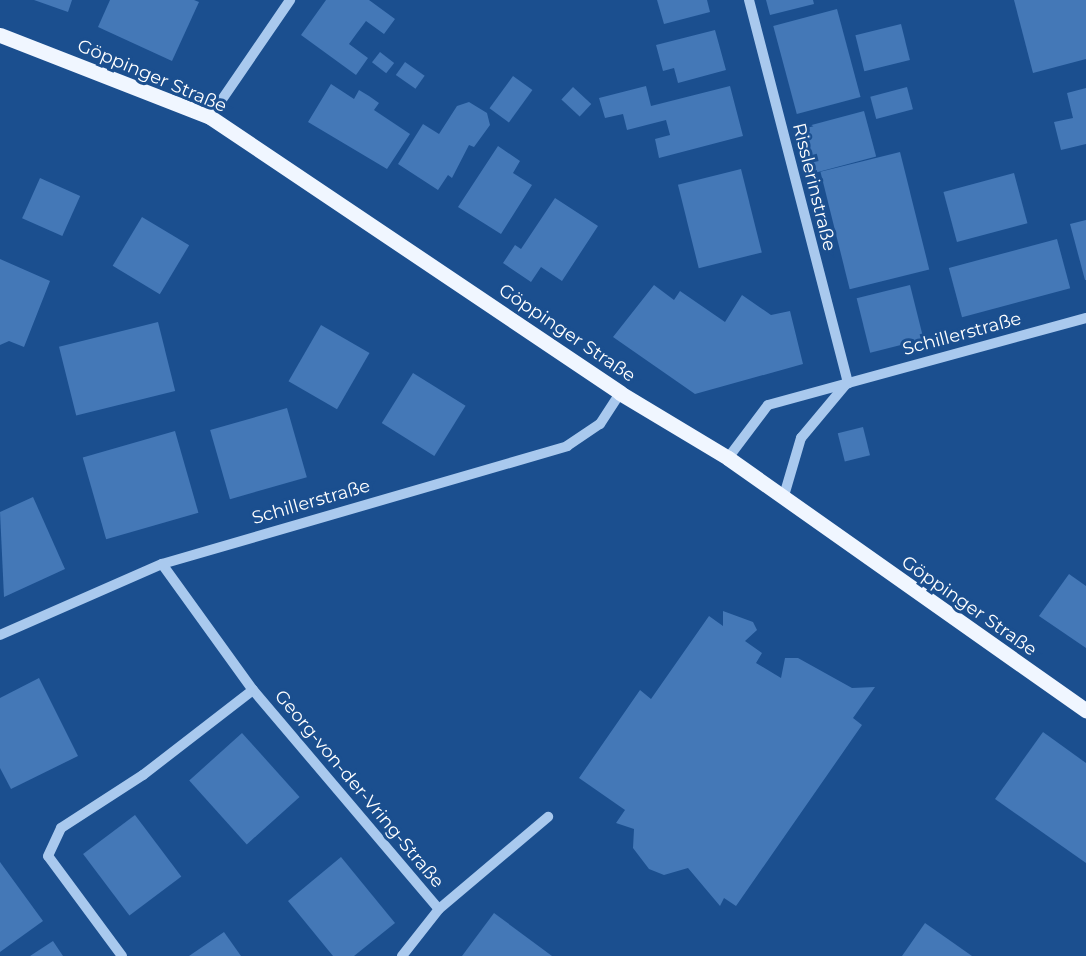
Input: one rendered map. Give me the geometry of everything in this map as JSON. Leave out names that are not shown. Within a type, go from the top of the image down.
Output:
[{"type":"main road","name":"Göppinger Straße","points":[[0,35],[210,117],[620,393],[728,458],[1086,711]]},
{"type":"street","points":[[210,117],[290,0]]},
{"type":"street","name":"Risslerinstraße","points":[[749,0],[848,383]]},
{"type":"street","name":"Schillerstraße","points":[[728,458],[768,405],[1086,318]]},
{"type":"street","points":[[783,499],[801,438],[848,383]]},
{"type":"street","name":"Schillerstraße","points":[[0,636],[76,597],[162,564],[567,446],[600,424],[620,393]]},
{"type":"street","name":"Georg-von-der-Vring-Straße","points":[[162,564],[254,690],[439,909]]},
{"type":"street","name":"Georg-von-der-Vring-Straße","points":[[122,956],[48,856],[61,828],[144,775],[254,690]]},
{"type":"street","name":"Georg-von-der-Vring-Straße","points":[[402,956],[439,909],[548,817]]},
{"type":"building","points":[[34,0],[72,0],[68,12]]},
{"type":"building","points":[[110,0],[194,0],[199,2],[172,61],[98,27]]},
{"type":"building","points":[[326,0],[369,0],[395,19],[384,34],[366,21],[349,44],[368,58],[356,75],[301,35]]},
{"type":"building","points":[[657,0],[707,0],[710,12],[664,24]]},
{"type":"building","points":[[766,0],[813,0],[814,4],[770,15]]},
{"type":"building","points":[[1014,0],[1086,0],[1086,59],[1033,73]]},
{"type":"building","points":[[837,9],[861,97],[797,114],[773,26]]},
{"type":"building","points":[[901,24],[910,60],[864,71],[855,35]]},
{"type":"building","points":[[715,30],[726,70],[678,83],[674,68],[663,71],[656,45]]},
{"type":"building","points":[[380,52],[394,63],[386,73],[372,62]]},
{"type":"building","points":[[405,62],[425,76],[415,89],[396,75]]},
{"type":"building","points":[[513,76],[532,90],[509,122],[489,108]]},
{"type":"building","points":[[331,84],[354,99],[359,90],[369,96],[379,103],[374,110],[410,134],[387,169],[308,122]]},
{"type":"building","points":[[646,86],[651,106],[730,86],[743,136],[659,158],[655,139],[670,135],[666,120],[627,130],[623,114],[605,118],[599,98]]},
{"type":"building","points":[[573,87],[591,104],[580,116],[561,99]]},
{"type":"building","points":[[907,87],[913,109],[876,119],[870,97]]},
{"type":"building","points":[[1086,88],[1086,144],[1061,150],[1054,122],[1073,118],[1067,93]]},
{"type":"building","points":[[469,102],[487,113],[490,125],[474,147],[469,145],[452,178],[448,175],[438,190],[398,164],[423,124],[439,134],[457,106]]},
{"type":"building","points":[[864,111],[876,156],[814,173],[802,128]]},
{"type":"building","points":[[498,146],[520,161],[513,173],[532,185],[501,234],[458,207]]},
{"type":"building","points":[[900,152],[929,269],[850,289],[820,172]]},
{"type":"building","points":[[741,169],[762,252],[699,268],[678,185]]},
{"type":"building","points":[[1014,173],[1027,223],[957,242],[943,192]]},
{"type":"building","points":[[40,178],[80,196],[62,236],[22,218]]},
{"type":"building","points":[[555,198],[598,226],[562,281],[541,267],[531,282],[503,263],[515,245],[521,249]]},
{"type":"building","points":[[142,217],[189,245],[160,294],[113,266]]},
{"type":"building","points":[[1086,220],[1086,280],[1085,280],[1070,224]]},
{"type":"building","points":[[1057,239],[1070,288],[962,317],[949,268]]},
{"type":"building","points":[[0,259],[50,281],[24,347],[9,341],[0,345]]},
{"type":"building","points":[[654,285],[674,300],[680,291],[725,322],[742,295],[771,315],[790,311],[803,364],[695,394],[613,337]]},
{"type":"building","points":[[910,285],[924,339],[870,353],[857,298]]},
{"type":"building","points":[[158,322],[175,391],[76,416],[59,347]]},
{"type":"building","points":[[321,325],[369,353],[337,409],[288,381]]},
{"type":"building","points":[[413,373],[466,406],[434,456],[382,423]]},
{"type":"building","points":[[287,408],[307,477],[230,499],[210,430]]},
{"type":"building","points":[[863,427],[870,455],[845,461],[838,433]]},
{"type":"building","points":[[175,431],[198,513],[106,539],[83,457]]},
{"type":"building","points":[[33,497],[65,569],[4,597],[0,512]]},
{"type":"building","points":[[1069,574],[1086,586],[1086,648],[1039,616]]},
{"type":"building","points":[[723,611],[753,622],[757,630],[745,641],[762,653],[756,663],[781,678],[785,658],[798,658],[852,688],[875,687],[853,718],[862,725],[736,906],[724,898],[720,906],[688,868],[664,875],[649,869],[633,848],[634,829],[616,823],[625,810],[579,778],[640,690],[651,699],[709,616],[723,626]]},
{"type":"building","points":[[39,678],[78,756],[11,789],[0,768],[0,698]]},
{"type":"building","points":[[1043,732],[1086,763],[1086,863],[995,799]]},
{"type":"building","points":[[242,733],[300,797],[247,844],[189,781]]},
{"type":"building","points":[[135,815],[181,876],[129,916],[83,854]]},
{"type":"building","points":[[341,857],[395,923],[354,956],[333,956],[288,901]]},
{"type":"building","points":[[0,862],[43,921],[0,952]]},
{"type":"building","points":[[494,913],[552,956],[462,956]]},
{"type":"building","points":[[925,923],[972,956],[902,956]]},
{"type":"building","points":[[224,932],[241,956],[189,956]]},
{"type":"building","points":[[53,941],[63,956],[30,956]]}]
